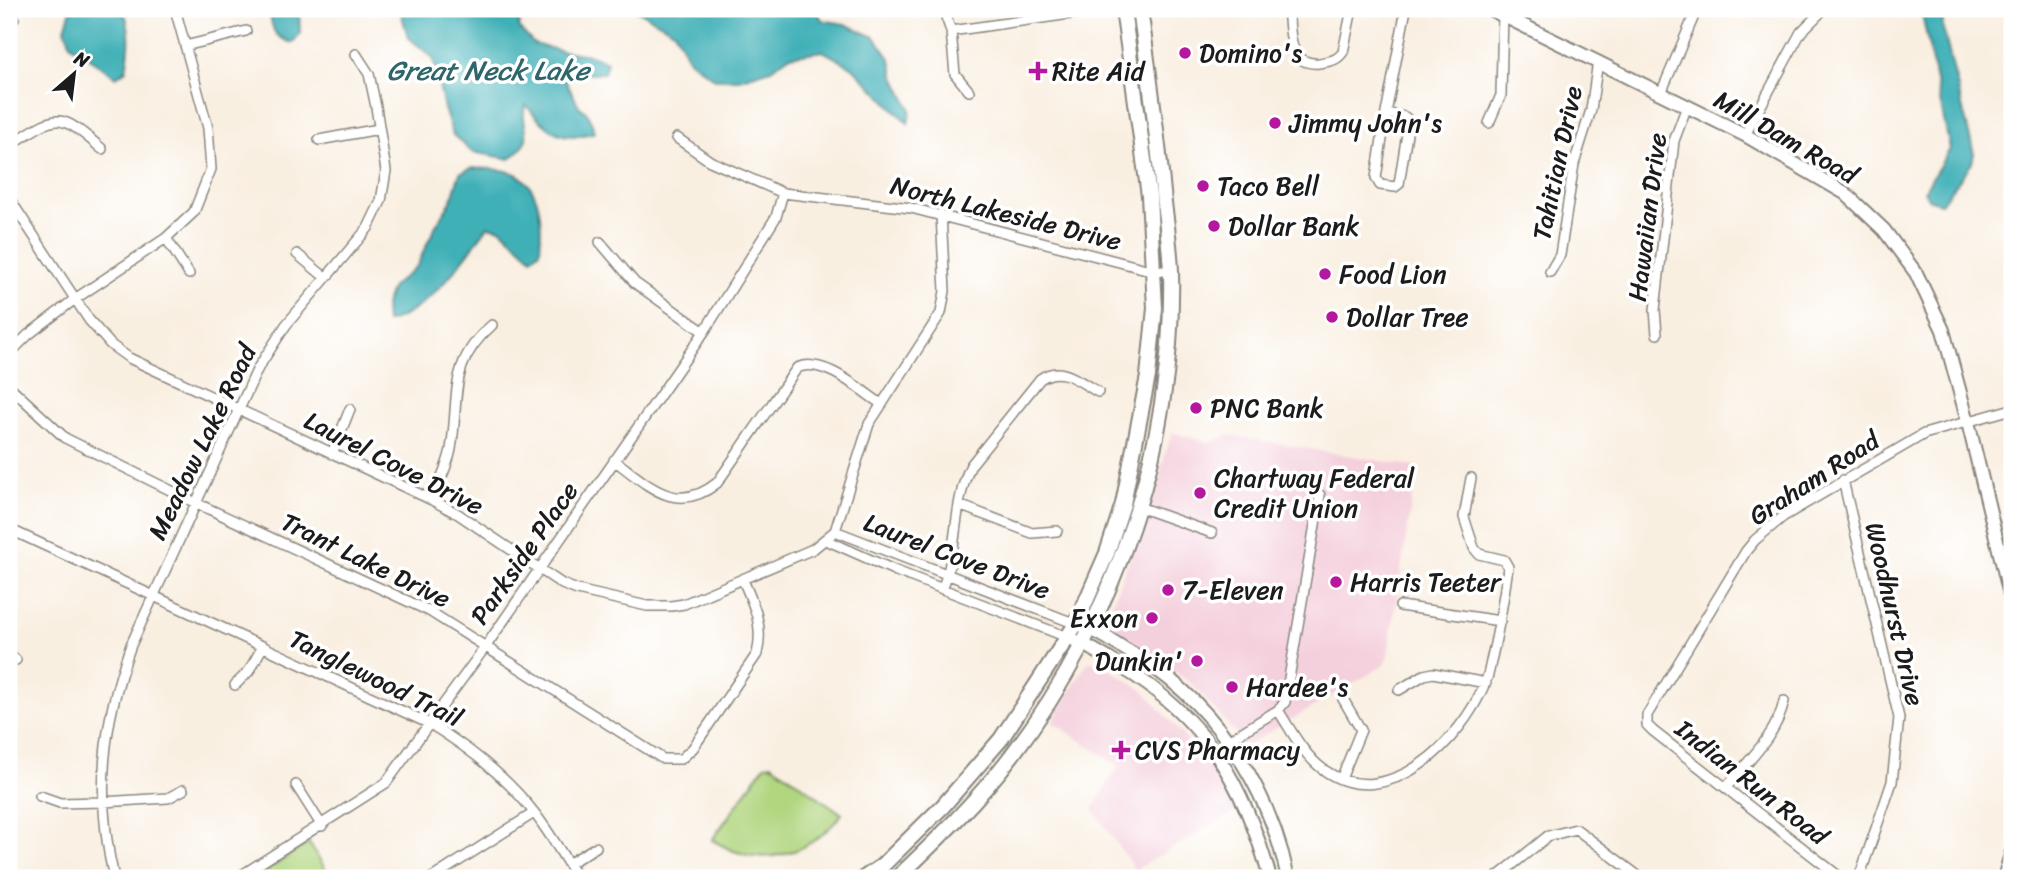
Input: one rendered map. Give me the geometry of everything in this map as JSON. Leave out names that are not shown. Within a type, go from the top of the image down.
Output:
[{"type":"main road","points":[[864,878],[882,866],[943,806],[1001,739],[1076,624],[1107,553],[1123,504],[1148,376],[1155,308],[1149,196],[1123,9]]},
{"type":"main road","points":[[897,878],[962,816],[1034,725],[1091,629],[1139,507],[1156,436],[1166,375],[1171,271],[1158,138],[1140,9]]},
{"type":"street","points":[[9,354],[28,335],[75,299],[166,238],[194,212],[211,169],[208,128],[175,9]]},
{"type":"street","points":[[943,9],[951,31],[955,74],[969,91]]},
{"type":"street","points":[[951,31],[1105,9]]},
{"type":"street","points":[[1288,9],[1295,53],[1300,60],[1308,64],[1339,58],[1343,52],[1352,9]]},
{"type":"street","points":[[1387,113],[1405,117],[1409,121],[1399,184],[1395,187],[1380,185],[1376,177],[1387,113],[1406,9]]},
{"type":"street","name":"Mill Dam Road","points":[[1489,9],[1504,12],[1745,135],[1845,193],[1884,230],[1916,273],[1943,330],[2012,599]]},
{"type":"street","points":[[1661,93],[1697,9]]},
{"type":"street","points":[[1489,123],[1501,95],[1504,12]]},
{"type":"street","points":[[1745,135],[1801,32],[1820,13]]},
{"type":"street","points":[[185,46],[246,30]]},
{"type":"street","name":"Meadow Lake Road","points":[[114,878],[102,777],[116,689],[131,645],[269,349],[368,228],[381,201],[386,171],[379,129],[369,74],[356,54]]},
{"type":"street","name":"Tahitian Drive","points":[[1550,272],[1560,255],[1574,164],[1591,110],[1598,61]]},
{"type":"street","name":"Hawaiian Drive","points":[[1657,334],[1654,310],[1674,141],[1686,106]]},
{"type":"street","points":[[9,146],[43,124],[58,120],[73,124],[102,149]]},
{"type":"street","points":[[319,140],[379,129]]},
{"type":"street","name":"North Lakeside Drive","points":[[677,138],[710,161],[783,193],[885,203],[942,214],[1154,271],[1171,271]]},
{"type":"street","name":"Parkside Place","points":[[237,878],[386,783],[486,646],[704,332],[776,217],[783,193]]},
{"type":"street","name":"Laurel Cove Drive","points":[[9,198],[13,213],[99,333],[129,358],[432,500],[458,514],[538,569],[577,590],[661,607],[684,604],[813,549],[835,531],[1076,624]]},
{"type":"street","points":[[835,531],[861,443],[880,403],[933,327],[945,300],[942,214]]},
{"type":"street","points":[[166,238],[189,274]]},
{"type":"street","points":[[600,242],[635,283],[704,332]]},
{"type":"street","points":[[297,254],[326,278]]},
{"type":"street","points":[[432,500],[451,452],[459,372],[475,340],[492,324]]},
{"type":"street","points":[[614,460],[669,497],[695,496],[706,491],[717,482],[797,368],[805,364],[827,368],[880,403]]},
{"type":"street","points":[[942,589],[948,576],[959,505],[971,465],[1040,379],[1048,373],[1065,373],[1098,392]]},
{"type":"street","name":"Trant Lake Drive","points":[[9,386],[65,438],[429,611],[663,759],[672,760],[686,756],[757,654],[760,633],[755,607],[743,580]]},
{"type":"street","points":[[332,454],[350,410]]},
{"type":"street","name":"Graham Road","points":[[1647,715],[1696,631],[1755,540],[1784,516],[1924,434],[2012,410]]},
{"type":"street","points":[[1278,710],[1308,746],[1322,768],[1341,779],[1379,784],[1409,773],[1454,735],[1486,683],[1500,621],[1508,567],[1504,560],[1479,554],[1474,548],[1464,517],[1471,478]]},
{"type":"street","name":"Woodhurst Drive","points":[[1843,480],[1899,718],[1892,782],[1859,878]]},
{"type":"street","points":[[1229,740],[1278,710],[1285,702],[1320,495]]},
{"type":"street","points":[[959,505],[1032,533],[1057,531]]},
{"type":"street","points":[[1139,507],[1213,533]]},
{"type":"street","name":"Tanglewood Trail","points":[[9,529],[430,724],[483,759],[502,776],[534,813],[577,878]]},
{"type":"street","name":"Laurel Cove Drive","points":[[826,540],[1067,638]]},
{"type":"street","points":[[1400,606],[1500,621]]},
{"type":"street","points":[[1076,624],[1091,629],[1153,665],[1197,705],[1229,740],[1265,804],[1288,878]]},
{"type":"street","points":[[1067,638],[1083,644],[1135,675],[1171,703],[1214,750],[1240,791],[1257,831],[1270,878]]},
{"type":"street","name":"Tanglewood Trail","points":[[236,685],[253,665],[263,646]]},
{"type":"street","points":[[1399,690],[1424,675],[1433,673],[1486,683]]},
{"type":"street","points":[[1341,779],[1361,730],[1343,699]]},
{"type":"street","points":[[1726,788],[1767,737],[1780,716],[1784,701]]},
{"type":"street","name":"Indian Run Road","points":[[1647,715],[1647,725],[1653,731],[1841,878]]},
{"type":"street","points":[[296,785],[322,826]]},
{"type":"street","points":[[40,796],[60,803],[103,802],[168,799],[183,790]]},
{"type":"street","points":[[432,878],[534,813]]},
{"type":"street","points":[[1496,878],[1548,836],[1576,828],[1641,878]]},
{"type":"street","points":[[568,864],[596,847]]},
{"type":"street","points":[[2004,878],[2012,850]]},
{"type":"street","points":[[449,868],[456,878]]},
{"type":"shaded area","points":[[1172,432],[1210,443],[1228,435],[1417,467],[1387,660],[1383,666],[1246,746],[1195,687],[1155,655],[1113,627],[1109,619],[1110,609],[1152,499]]},
{"type":"shaded area","points":[[1099,662],[1145,692],[1210,766],[1217,767],[1241,808],[1135,870],[1093,809],[1119,766],[1052,722],[1087,663]]},
{"type":"green space","points":[[772,764],[842,814],[809,844],[782,855],[752,856],[712,840],[765,765]]},
{"type":"green space","points":[[309,843],[331,878],[254,878]]},
{"type":"water","points":[[71,9],[123,9],[129,39],[126,70],[116,77],[71,45],[65,29]]},
{"type":"water","points":[[269,9],[299,9],[300,34],[292,43],[274,31]]},
{"type":"water","name":"Great Neck Lake","points":[[400,9],[523,9],[518,27],[534,44],[591,55],[607,62],[604,73],[581,74],[565,80],[579,106],[588,114],[595,132],[572,136],[555,132],[526,105],[525,141],[510,159],[472,152],[453,135],[444,109],[433,58],[408,37]]},
{"type":"water","name":"Great Neck Lake","points":[[635,9],[816,9],[822,20],[845,24],[875,37],[891,60],[894,75],[911,110],[908,123],[852,67],[823,51],[789,56],[771,69],[739,79],[715,79],[689,60],[674,31]]},
{"type":"water","points":[[1921,9],[1943,9],[1943,28],[1974,154],[1972,163],[1941,203],[1930,200],[1924,191],[1950,149]]},
{"type":"water","points":[[472,168],[506,171],[525,181],[539,208],[540,251],[532,258],[501,229],[488,226],[430,297],[401,317],[386,322],[385,305],[392,287],[417,266],[435,227],[451,201],[460,173]]},
{"type":"place","name":"Domino's","points":[[1185,53]]},
{"type":"place","name":"Rite Aid","points":[[1038,71]]},
{"type":"place","name":"Jimmy John's","points":[[1275,123]]},
{"type":"place","name":"Taco Bell","points":[[1203,186]]},
{"type":"place","name":"Dollar Bank","points":[[1214,226]]},
{"type":"place","name":"Food Lion","points":[[1325,274]]},
{"type":"place","name":"Dollar Tree","points":[[1332,317]]},
{"type":"place","name":"PNC Bank","points":[[1196,408]]},
{"type":"place","name":"Chartway Federal Credit Union","points":[[1200,493]]},
{"type":"place","name":"Harris Teeter","points":[[1336,582]]},
{"type":"place","name":"7-Eleven","points":[[1168,590]]},
{"type":"place","name":"Exxon","points":[[1152,618]]},
{"type":"place","name":"Dunkin'","points":[[1197,661]]},
{"type":"place","name":"Hardee's","points":[[1232,687]]},
{"type":"place","name":"CVS Pharmacy","points":[[1121,750]]}]
